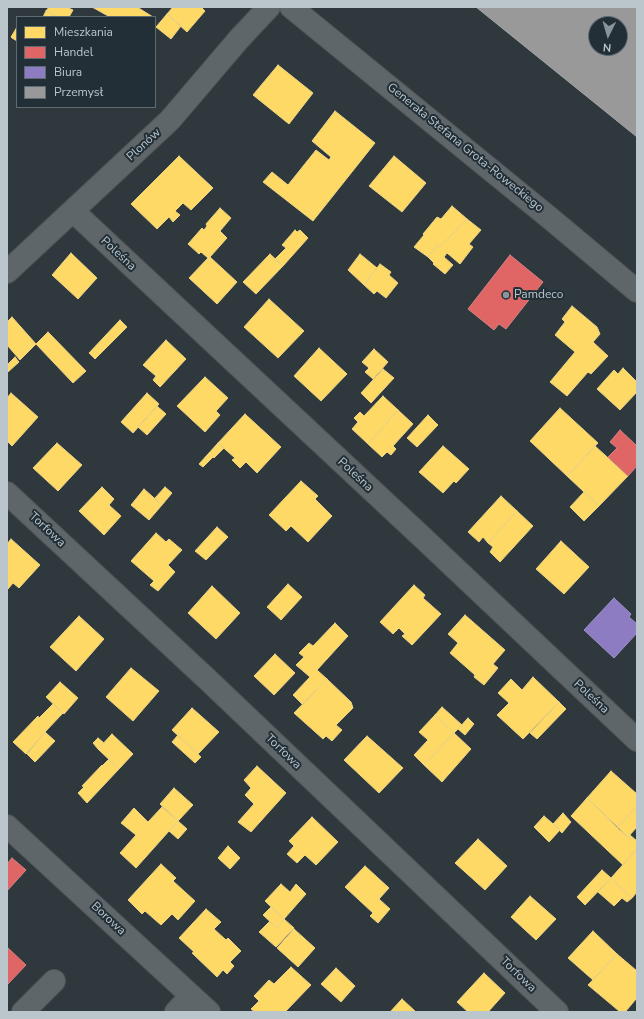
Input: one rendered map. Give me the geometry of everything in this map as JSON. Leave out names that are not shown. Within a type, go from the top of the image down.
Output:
[{"type":"street","name":"Plonów","points":[[7,272],[170,120],[239,39],[269,7]]},
{"type":"street","name":"Generała Stefana Grota-Roweckiego","points":[[291,7],[637,291]]},
{"type":"street","name":"Poleśna","points":[[73,211],[637,740]]},
{"type":"street","name":"Torfowa","points":[[7,493],[213,685],[557,1012]]},
{"type":"street","name":"Borowa","points":[[7,826],[209,1012]]},
{"type":"street","points":[[23,1012],[54,980]]},
{"type":"street","points":[[176,1012],[191,996]]},
{"type":"building: Mieszkania","points":[[49,7],[66,7],[73,10],[70,16],[55,16],[46,11]]},
{"type":"building: Mieszkania","points":[[92,7],[137,7],[151,16],[108,16]]},
{"type":"building: Mieszkania","points":[[173,7],[201,7],[205,11],[187,32],[167,14]]},
{"type":"building: Mieszkania","points":[[46,11],[55,16],[44,16]]},
{"type":"building: Mieszkania","points":[[167,14],[181,26],[171,39],[156,27]]},
{"type":"building: Mieszkania","points":[[16,29],[16,40],[11,37]]},
{"type":"building: Mieszkania","points":[[278,65],[313,93],[289,124],[253,95]]},
{"type":"building: Mieszkania","points":[[335,111],[375,143],[313,221],[263,182],[272,172],[288,185],[316,150],[329,160],[331,157],[312,141]]},
{"type":"building: Mieszkania","points":[[179,156],[213,188],[191,210],[183,203],[175,211],[180,215],[173,222],[169,217],[157,229],[131,204]]},
{"type":"building: Mieszkania","points":[[394,156],[426,183],[402,212],[369,186]]},
{"type":"building: Mieszkania","points":[[452,206],[467,219],[440,247],[437,245],[428,257],[414,247],[437,217],[441,219]]},
{"type":"building: Mieszkania","points":[[220,208],[231,218],[220,231],[227,238],[210,257],[237,282],[217,304],[189,278],[208,258],[201,252],[199,254],[188,244],[202,228],[204,230],[207,226],[206,224]]},
{"type":"building: Mieszkania","points":[[467,219],[481,230],[469,244],[473,247],[460,264],[447,253],[444,257],[453,265],[445,274],[433,264],[434,263],[428,257],[437,245],[440,247]]},
{"type":"building: Mieszkania","points":[[295,230],[297,232],[300,230],[308,238],[283,266],[275,259],[286,248],[282,245]]},
{"type":"building: Mieszkania","points":[[71,253],[97,278],[78,299],[52,275]]},
{"type":"building: Mieszkania","points":[[270,254],[283,266],[256,294],[243,282]]},
{"type":"building: Mieszkania","points":[[360,254],[377,268],[364,285],[348,270]]},
{"type":"building: Mieszkania","points":[[380,264],[391,272],[389,275],[398,283],[386,298],[377,291],[374,294],[364,285]]},
{"type":"building: Mieszkania","points":[[269,299],[304,331],[278,358],[244,327]]},
{"type":"building: Mieszkania","points":[[572,306],[597,327],[600,334],[593,342],[608,356],[591,374],[588,372],[567,396],[550,382],[575,352],[555,335],[565,322],[562,319]]},
{"type":"building: Mieszkania","points":[[12,317],[36,344],[20,360],[7,345],[7,322]]},
{"type":"building: Mieszkania","points":[[120,320],[127,327],[95,359],[89,353]]},
{"type":"building: Mieszkania","points":[[48,332],[86,371],[73,383],[36,344]]},
{"type":"building: Mieszkania","points":[[166,340],[186,359],[160,387],[153,380],[156,376],[143,365]]},
{"type":"building: Mieszkania","points":[[319,348],[347,374],[321,401],[294,376]]},
{"type":"building: Mieszkania","points":[[374,349],[388,362],[373,379],[365,372],[369,368],[362,362]]},
{"type":"building: Mieszkania","points":[[15,357],[19,362],[8,372],[7,365]]},
{"type":"building: Mieszkania","points":[[623,368],[637,382],[637,392],[620,410],[597,389],[614,370],[618,374]]},
{"type":"building: Mieszkania","points":[[383,369],[394,378],[371,403],[361,393]]},
{"type":"building: Mieszkania","points":[[205,377],[228,398],[216,411],[220,415],[205,432],[177,406]]},
{"type":"building: Mieszkania","points":[[11,393],[38,417],[12,446],[7,441],[7,398]]},
{"type":"building: Mieszkania","points":[[147,393],[159,404],[133,433],[121,422]]},
{"type":"building: Mieszkania","points":[[383,396],[398,410],[368,444],[352,429],[358,422],[354,418],[360,412],[364,416]]},
{"type":"building: Mieszkania","points":[[157,406],[166,414],[147,435],[138,427]]},
{"type":"building: Mieszkania","points":[[560,408],[598,443],[567,476],[530,441]]},
{"type":"building: Mieszkania","points":[[398,410],[413,424],[393,446],[396,449],[391,455],[387,452],[382,457],[368,444]]},
{"type":"building: Mieszkania","points":[[245,414],[281,447],[257,473],[246,462],[240,468],[232,460],[235,458],[218,443]]},
{"type":"building: Mieszkania","points":[[428,415],[438,425],[417,447],[407,438]]},
{"type":"building: Mieszkania","points":[[57,443],[82,465],[58,491],[33,468]]},
{"type":"building: Mieszkania","points":[[218,443],[224,448],[203,467],[199,464]]},
{"type":"building: Mieszkania","points":[[443,446],[469,469],[456,483],[454,481],[443,493],[419,472]]},
{"type":"building: Mieszkania","points":[[595,446],[628,476],[599,506],[567,476]]},
{"type":"building: Mieszkania","points":[[301,481],[318,496],[315,499],[332,516],[308,542],[291,526],[286,531],[269,515]]},
{"type":"building: Mieszkania","points":[[102,487],[114,499],[109,505],[121,516],[104,535],[79,511]]},
{"type":"building: Mieszkania","points":[[165,487],[172,493],[162,505],[155,498]]},
{"type":"building: Mieszkania","points":[[144,489],[162,505],[149,520],[131,505]]},
{"type":"building: Mieszkania","points":[[584,492],[599,506],[584,521],[570,507]]},
{"type":"building: Mieszkania","points":[[501,496],[517,511],[488,543],[483,537],[479,542],[468,532]]},
{"type":"building: Mieszkania","points":[[517,511],[533,526],[500,562],[490,552],[493,547],[488,543]]},
{"type":"building: Mieszkania","points":[[217,527],[228,537],[206,560],[195,551]]},
{"type":"building: Mieszkania","points":[[156,533],[166,542],[169,539],[182,550],[168,565],[175,572],[158,591],[150,585],[154,581],[131,561]]},
{"type":"building: Mieszkania","points":[[11,539],[40,565],[19,588],[13,583],[8,589],[7,544]]},
{"type":"building: Mieszkania","points":[[561,541],[589,567],[564,594],[536,569]]},
{"type":"building: Mieszkania","points":[[288,584],[302,597],[281,620],[267,607]]},
{"type":"building: Mieszkania","points":[[414,585],[425,595],[423,598],[441,614],[412,645],[402,636],[405,634],[399,628],[393,634],[380,622]]},
{"type":"building: Mieszkania","points":[[212,586],[240,613],[216,639],[188,613]]},
{"type":"building: Mieszkania","points":[[465,615],[505,650],[493,664],[498,668],[484,685],[450,653],[458,643],[448,634]]},
{"type":"building: Mieszkania","points":[[79,616],[104,639],[76,671],[50,647]]},
{"type":"building: Mieszkania","points":[[335,623],[348,636],[317,670],[327,679],[302,704],[293,695],[310,677],[296,665],[304,657],[299,653],[309,643],[313,646]]},
{"type":"building: Mieszkania","points":[[275,654],[295,673],[274,695],[254,676]]},
{"type":"building: Mieszkania","points":[[131,668],[159,691],[133,721],[106,697]]},
{"type":"building: Mieszkania","points":[[533,677],[559,702],[523,739],[497,715],[509,703],[498,693],[511,679],[522,690]]},
{"type":"building: Mieszkania","points":[[327,679],[351,702],[353,708],[336,725],[342,730],[332,741],[326,736],[323,739],[294,713]]},
{"type":"building: Mieszkania","points":[[60,682],[78,698],[64,714],[46,697]]},
{"type":"building: Mieszkania","points":[[559,702],[566,709],[537,739],[530,733]]},
{"type":"building: Mieszkania","points":[[53,704],[63,713],[26,754],[13,742],[38,716],[39,718]]},
{"type":"building: Mieszkania","points":[[442,707],[462,725],[454,733],[435,715]]},
{"type":"building: Mieszkania","points":[[192,708],[219,732],[198,754],[172,730]]},
{"type":"building: Mieszkania","points":[[435,715],[454,733],[424,765],[414,755],[428,740],[419,732]]},
{"type":"building: Mieszkania","points":[[468,718],[474,724],[465,735],[458,729]]},
{"type":"building: Mieszkania","points":[[45,732],[55,741],[35,762],[27,754]]},
{"type":"building: Mieszkania","points":[[454,733],[471,749],[442,782],[424,765]]},
{"type":"building: Mieszkania","points":[[112,734],[133,754],[119,769],[98,749]]},
{"type":"building: Mieszkania","points":[[178,735],[201,757],[195,763],[172,742]]},
{"type":"building: Mieszkania","points":[[367,736],[403,768],[379,793],[344,760]]},
{"type":"building: Mieszkania","points":[[98,738],[104,743],[98,749],[93,743]]},
{"type":"building: Mieszkania","points":[[109,759],[119,769],[87,803],[78,793],[84,787],[82,786]]},
{"type":"building: Mieszkania","points":[[257,766],[286,793],[251,832],[238,822],[254,804],[245,795],[251,788],[244,780]]},
{"type":"building: Mieszkania","points":[[611,771],[637,794],[637,806],[617,828],[587,798]]},
{"type":"building: Mieszkania","points":[[174,788],[193,805],[178,821],[160,804]]},
{"type":"building: Mieszkania","points":[[587,798],[628,837],[630,835],[637,841],[637,849],[623,865],[571,816]]},
{"type":"building: Mieszkania","points":[[637,806],[637,827],[628,837],[617,828]]},
{"type":"building: Mieszkania","points":[[162,807],[178,821],[136,868],[120,853],[136,835],[121,823],[134,808],[148,822]]},
{"type":"building: Mieszkania","points":[[563,813],[571,822],[562,833],[553,824]]},
{"type":"building: Mieszkania","points":[[544,816],[560,830],[549,842],[534,827]]},
{"type":"building: Mieszkania","points":[[312,817],[338,842],[316,865],[305,855],[297,863],[287,854],[294,846],[289,841]]},
{"type":"building: Mieszkania","points":[[178,821],[187,829],[178,839],[169,831]]},
{"type":"building: Mieszkania","points":[[478,839],[507,866],[485,890],[455,863]]},
{"type":"building: Mieszkania","points":[[228,846],[240,858],[230,869],[218,858]]},
{"type":"building: Mieszkania","points":[[637,849],[637,892],[632,898],[611,878]]},
{"type":"building: Mieszkania","points":[[161,864],[176,878],[173,881],[195,901],[178,920],[172,914],[161,925],[145,911],[142,914],[128,900]]},
{"type":"building: Mieszkania","points":[[365,866],[389,888],[379,899],[390,909],[378,923],[370,916],[373,913],[345,887]]},
{"type":"building: Mieszkania","points":[[602,870],[611,878],[585,905],[577,897]]},
{"type":"building: Mieszkania","points":[[611,878],[632,898],[627,902],[622,898],[614,906],[598,892]]},
{"type":"building: Mieszkania","points":[[281,884],[290,892],[296,884],[306,894],[284,919],[265,901]]},
{"type":"building: Mieszkania","points":[[530,896],[556,919],[536,940],[511,917]]},
{"type":"building: Mieszkania","points":[[271,907],[284,919],[277,928],[263,915]]},
{"type":"building: Mieszkania","points":[[206,909],[221,922],[214,929],[226,940],[228,938],[241,951],[230,962],[234,966],[227,974],[223,970],[217,977],[179,938]]},
{"type":"building: Mieszkania","points":[[284,919],[294,928],[276,947],[259,932],[270,921],[277,928]]},
{"type":"building: Mieszkania","points":[[294,929],[315,948],[298,967],[277,948]]},
{"type":"building: Mieszkania","points":[[593,931],[617,954],[593,980],[568,958]]},
{"type":"building: Mieszkania","points":[[617,954],[637,971],[637,1000],[636,999],[626,1011],[623,1012],[619,1011],[588,985]]},
{"type":"building: Mieszkania","points":[[291,967],[311,985],[285,1012],[255,1012],[251,1009],[259,1001],[254,996],[269,980],[274,984]]},
{"type":"building: Mieszkania","points":[[336,968],[355,986],[341,1002],[321,984]]},
{"type":"building: Mieszkania","points":[[484,973],[505,993],[488,1012],[468,1012],[457,1002]]},
{"type":"building: Mieszkania","points":[[402,999],[416,1012],[390,1012]]},
{"type":"building: Handel","name":"Pamdeco","points":[[510,255],[543,282],[506,329],[499,324],[494,330],[468,309]]},
{"type":"building: Handel","points":[[620,430],[637,446],[637,466],[628,476],[608,457],[617,448],[610,442]]},
{"type":"building: Handel","points":[[12,858],[26,870],[7,891],[7,864]]},
{"type":"building: Handel","points":[[7,947],[26,965],[7,985]]},
{"type":"building: Biura","points":[[614,598],[631,614],[629,617],[637,624],[637,633],[614,658],[584,630]]},
{"type":"building: Przemysł","points":[[476,7],[637,7],[637,137]]},
{"type":"place","name":"Pamdeco","points":[[506,295]]}]
